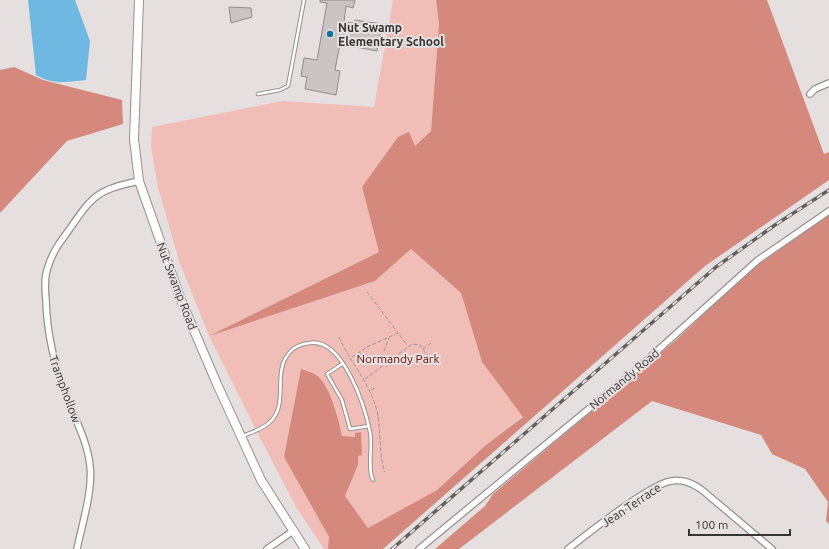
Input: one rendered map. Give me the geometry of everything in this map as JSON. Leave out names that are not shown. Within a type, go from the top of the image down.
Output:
[{"type":"main road","name":"Nut Swamp Road","points":[[139,0],[134,139],[139,181],[181,300],[241,437],[261,480],[305,549]]},
{"type":"street","points":[[810,94],[816,88],[829,83]]},
{"type":"street","name":"Tramphollow","points":[[77,549],[90,484],[90,467],[86,446],[60,382],[52,353],[46,319],[47,269],[57,248],[91,199],[107,189],[139,181]]},
{"type":"street","name":"Normandy Road","points":[[419,549],[637,369],[758,260],[829,211]]},
{"type":"street","name":"Jean Terrace","points":[[568,549],[657,486],[675,480],[693,484],[702,490],[772,549]]},
{"type":"street","points":[[267,549],[293,531]]},
{"type":"lane","points":[[258,94],[280,90],[288,86],[304,0]]},
{"type":"lane","points":[[241,437],[263,427],[276,416],[280,400],[281,368],[285,358],[291,351],[300,345],[312,343],[326,346],[334,352],[352,379],[361,399],[369,426],[372,457],[370,471],[373,480]]},
{"type":"lane","points":[[342,364],[327,374],[342,400],[350,429],[369,426]]},
{"type":"path","points":[[367,292],[407,344]]},
{"type":"path","points":[[351,357],[358,352],[398,333]]},
{"type":"path","points":[[339,337],[365,380],[378,412],[382,466],[385,472]]},
{"type":"path","points":[[384,351],[388,344],[389,338]]},
{"type":"path","points":[[423,349],[431,343]]},
{"type":"path","points":[[365,380],[412,344],[420,346],[427,355]]},
{"type":"path","points":[[358,352],[371,356]]},
{"type":"path","points":[[383,361],[387,367]]},
{"type":"path","points":[[370,390],[376,387]]},
{"type":"green space","name":"Normandy Park","points":[[393,0],[436,0],[439,24],[431,131],[415,146],[362,187],[379,252],[213,334],[375,281],[411,249],[461,293],[482,362],[523,416],[486,445],[437,490],[368,528],[345,496],[358,465],[358,455],[362,455],[355,437],[342,436],[334,405],[317,375],[284,457],[329,537],[328,549],[324,549],[296,507],[209,336],[179,261],[158,187],[151,147],[152,127],[283,101],[374,107]]},
{"type":"shaded area","points":[[436,0],[767,0],[824,154],[829,152],[829,180],[705,266],[383,549],[328,549],[329,537],[284,457],[301,369],[316,375],[326,386],[339,421],[342,436],[355,437],[355,433],[361,432],[362,455],[358,456],[358,465],[345,496],[368,528],[437,490],[486,445],[523,417],[482,362],[461,293],[411,249],[375,281],[209,336],[379,252],[362,187],[398,137],[409,132],[415,146],[431,131],[439,24]]},
{"type":"shaded area","points":[[14,67],[43,80],[122,100],[123,124],[67,141],[0,213],[0,70]]},
{"type":"shaded area","points":[[829,215],[829,524],[826,521],[828,502],[805,469],[772,454],[761,435],[652,401],[459,549],[435,549],[485,506],[493,494],[675,341],[752,269]]},
{"type":"water","points":[[28,0],[75,0],[90,41],[86,80],[54,82],[36,75]]},
{"type":"building","name":"Nut Swamp Elementary School","points":[[320,0],[355,0],[353,8],[346,6],[344,22],[354,23],[355,20],[382,24],[377,51],[351,46],[352,40],[341,38],[335,70],[340,71],[336,95],[305,89],[307,77],[301,76],[304,58],[317,60],[327,3],[320,2]]},
{"type":"building","points":[[229,7],[251,8],[252,17],[231,23]]},
{"type":"railway","points":[[392,549],[716,267],[775,225],[829,190]]},
{"type":"place","name":"Nut Swamp Elementary School","points":[[330,34]]}]
